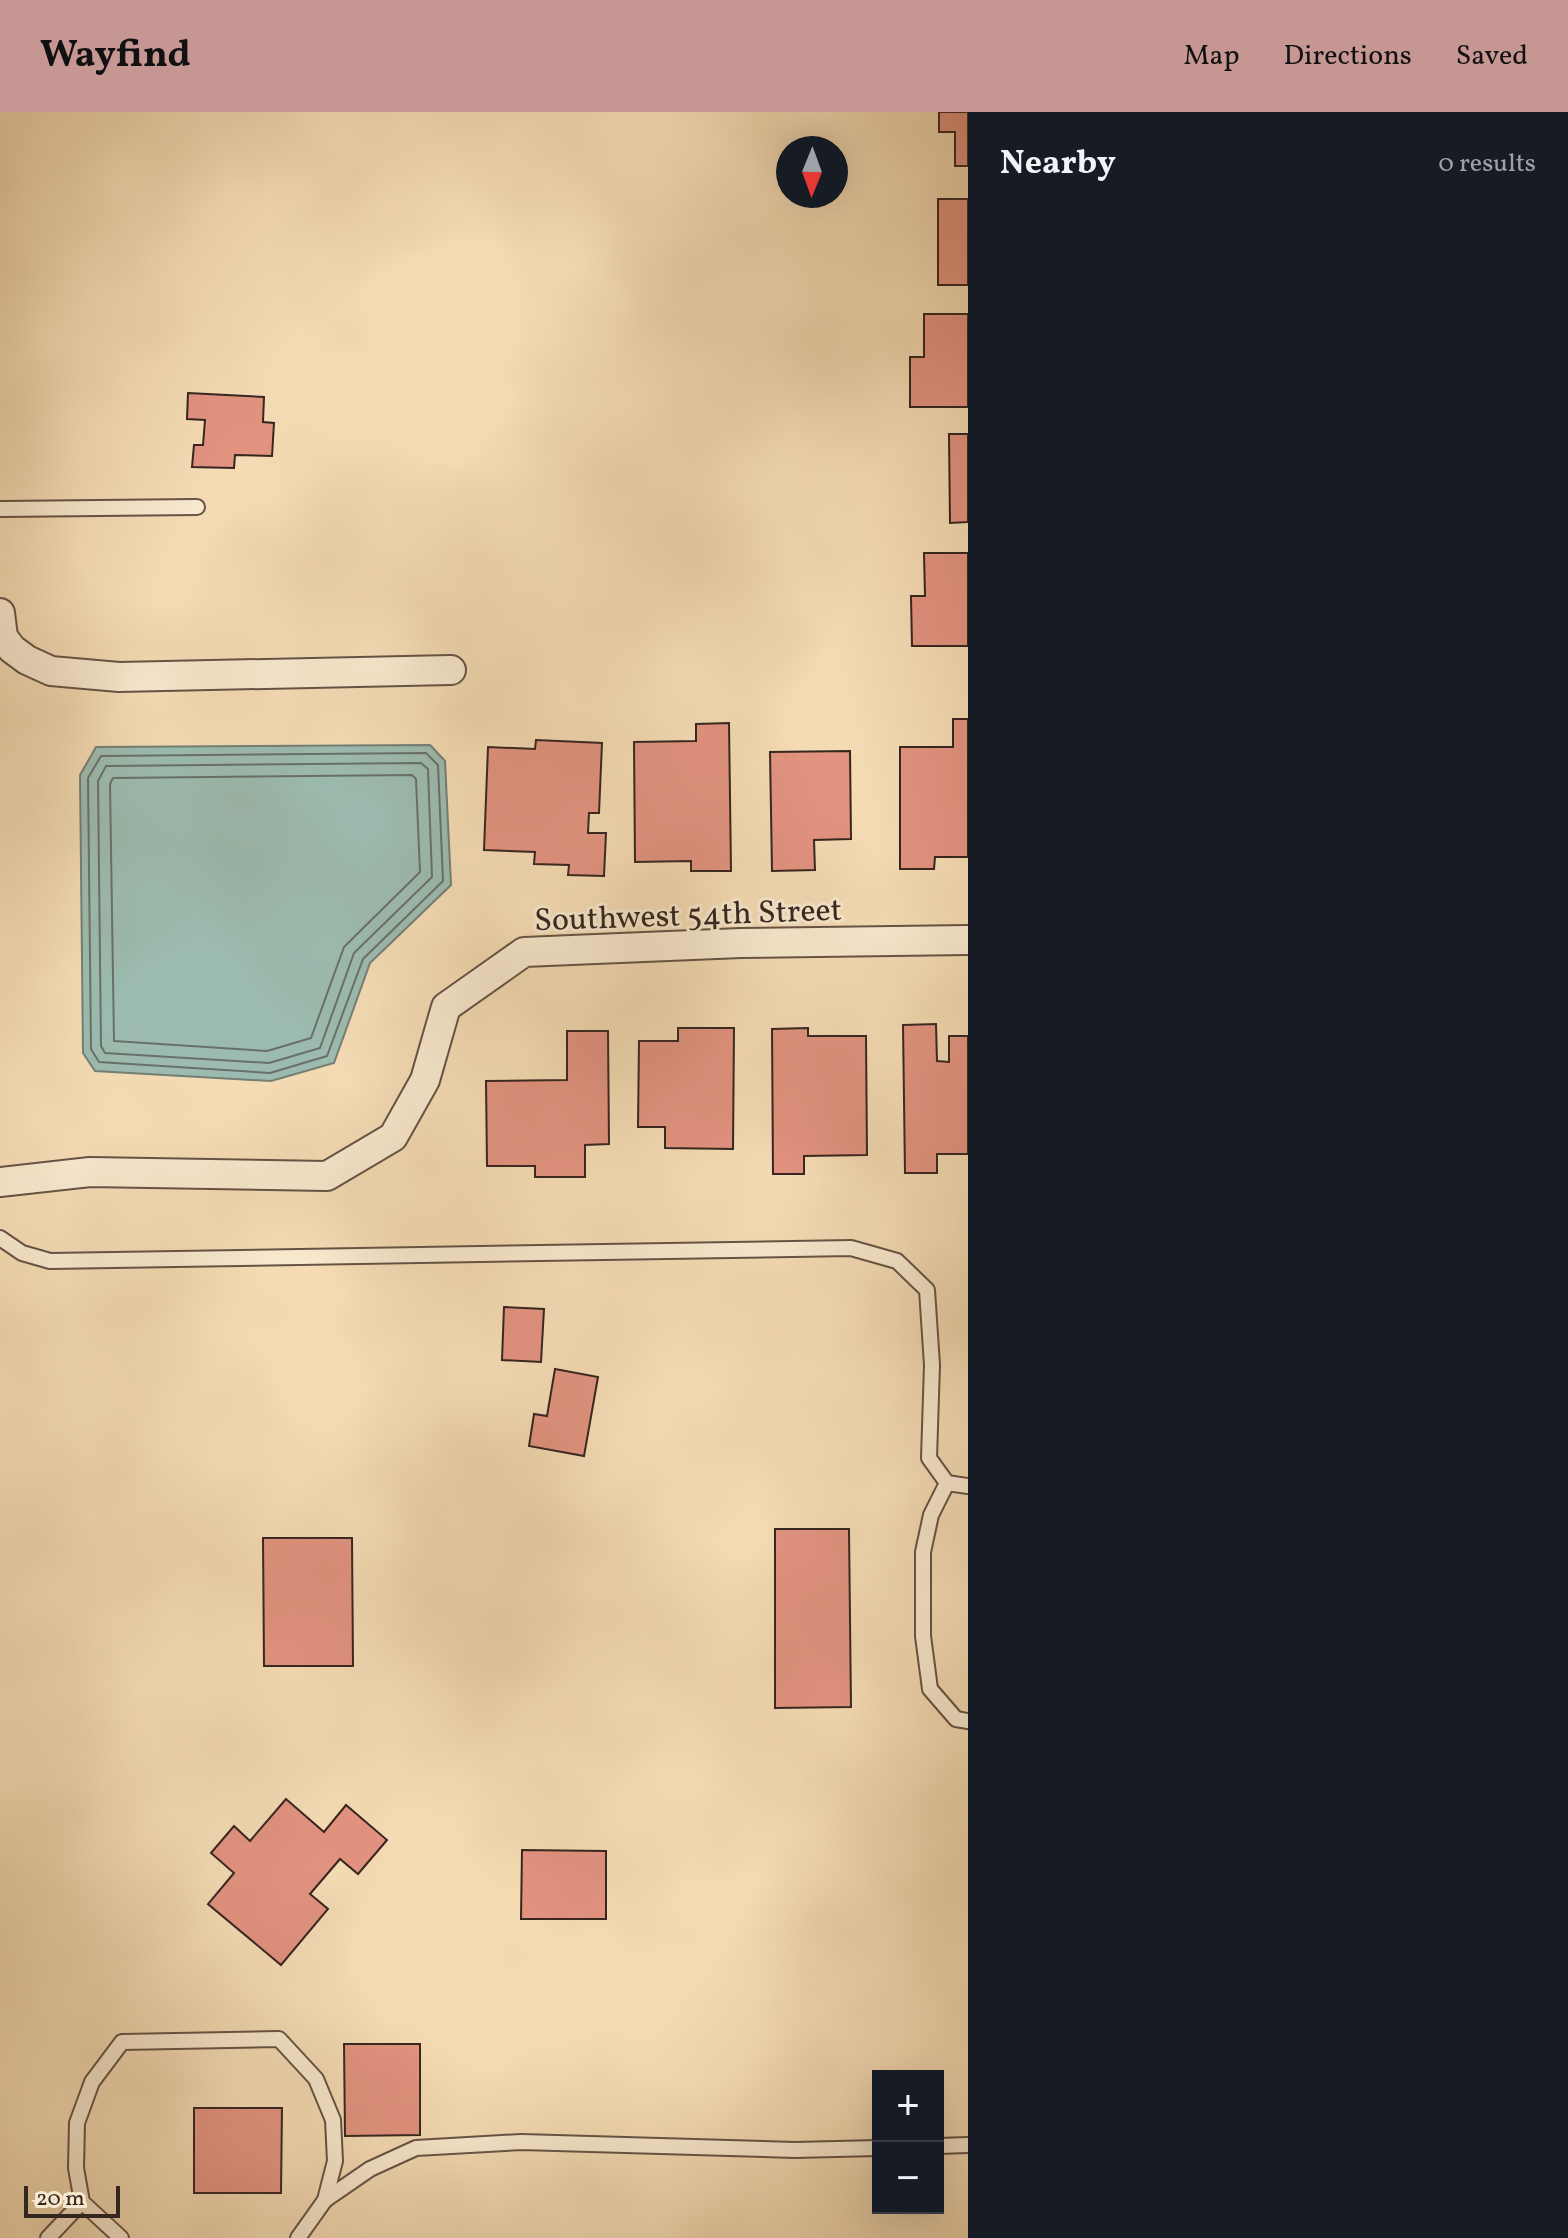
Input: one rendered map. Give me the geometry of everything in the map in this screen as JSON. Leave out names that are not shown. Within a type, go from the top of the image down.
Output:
[{"type":"street","points":[[0,613],[3,637],[12,649],[51,671],[119,677],[451,670]]},
{"type":"street","name":"Southwest 54th Street","points":[[0,1182],[90,1172],[327,1176],[393,1137],[425,1080],[446,1007],[524,952],[741,943],[968,940]]},
{"type":"lane","points":[[0,509],[197,507]]},
{"type":"lane","points":[[0,1238],[22,1253],[50,1261],[851,1248],[897,1261],[927,1290],[932,1365],[929,1458],[947,1483],[968,1486]]},
{"type":"lane","points":[[947,1483],[931,1515],[923,1552],[923,1636],[930,1689],[956,1719],[968,1721]]},
{"type":"lane","points":[[121,2238],[82,2202],[76,2168],[77,2123],[92,2082],[122,2042],[279,2039],[316,2079],[333,2120],[335,2161],[325,2200]]},
{"type":"lane","points":[[298,2238],[325,2200],[370,2169],[416,2148],[521,2142],[795,2150],[872,2148]]},
{"type":"lane","points":[[944,2146],[968,2145]]},
{"type":"lane","points":[[48,2238],[82,2202]]},
{"type":"water","points":[[430,745],[445,761],[451,885],[370,963],[334,1063],[271,1081],[95,1071],[83,1053],[80,775],[96,747]]},
{"type":"building","points":[[939,112],[968,112],[968,166],[955,166],[955,132],[939,132]]},
{"type":"building","points":[[938,199],[968,199],[968,285],[938,285]]},
{"type":"building","points":[[924,314],[968,314],[968,407],[910,407],[910,357],[924,357]]},
{"type":"building","points":[[188,393],[264,397],[263,422],[274,423],[272,456],[235,455],[234,468],[192,467],[194,445],[203,445],[205,420],[187,419]]},
{"type":"building","points":[[949,434],[968,434],[968,522],[950,523]]},
{"type":"building","points":[[924,553],[968,553],[968,646],[912,646],[911,596],[925,596]]},
{"type":"building","points":[[953,719],[968,719],[968,857],[935,857],[934,869],[900,869],[900,747],[953,747]]},
{"type":"building","points":[[729,723],[731,871],[691,871],[691,861],[635,862],[634,742],[696,741],[696,724]]},
{"type":"building","points":[[536,740],[602,743],[599,813],[589,813],[588,833],[606,833],[604,876],[568,875],[569,865],[534,864],[535,852],[484,850],[488,747],[535,749]]},
{"type":"building","points":[[850,751],[851,839],[814,840],[815,870],[772,871],[770,752]]},
{"type":"building","points":[[936,1024],[937,1061],[949,1062],[949,1036],[968,1036],[968,1154],[937,1154],[937,1173],[905,1173],[903,1025]]},
{"type":"building","points":[[678,1028],[734,1028],[733,1149],[665,1148],[665,1127],[638,1127],[639,1041],[678,1041]]},
{"type":"building","points":[[808,1028],[808,1036],[866,1036],[867,1155],[804,1156],[804,1174],[773,1174],[772,1029]]},
{"type":"building","points":[[567,1031],[608,1031],[609,1144],[585,1145],[585,1177],[535,1177],[535,1166],[487,1166],[486,1081],[567,1080]]},
{"type":"building","points":[[504,1307],[544,1309],[541,1362],[502,1360]]},
{"type":"building","points":[[555,1369],[598,1377],[584,1456],[529,1446],[534,1414],[547,1416]]},
{"type":"building","points":[[775,1529],[849,1529],[851,1707],[775,1708]]},
{"type":"building","points":[[263,1538],[352,1538],[353,1666],[264,1666]]},
{"type":"building","points":[[286,1799],[324,1832],[346,1805],[387,1840],[358,1874],[340,1859],[310,1894],[328,1909],[281,1965],[208,1904],[234,1873],[211,1853],[234,1826],[250,1841]]},
{"type":"building","points":[[522,1850],[606,1851],[606,1919],[521,1919]]},
{"type":"building","points":[[344,2044],[420,2044],[420,2135],[345,2136]]},
{"type":"building","points":[[194,2108],[282,2108],[281,2193],[194,2193]]}]
